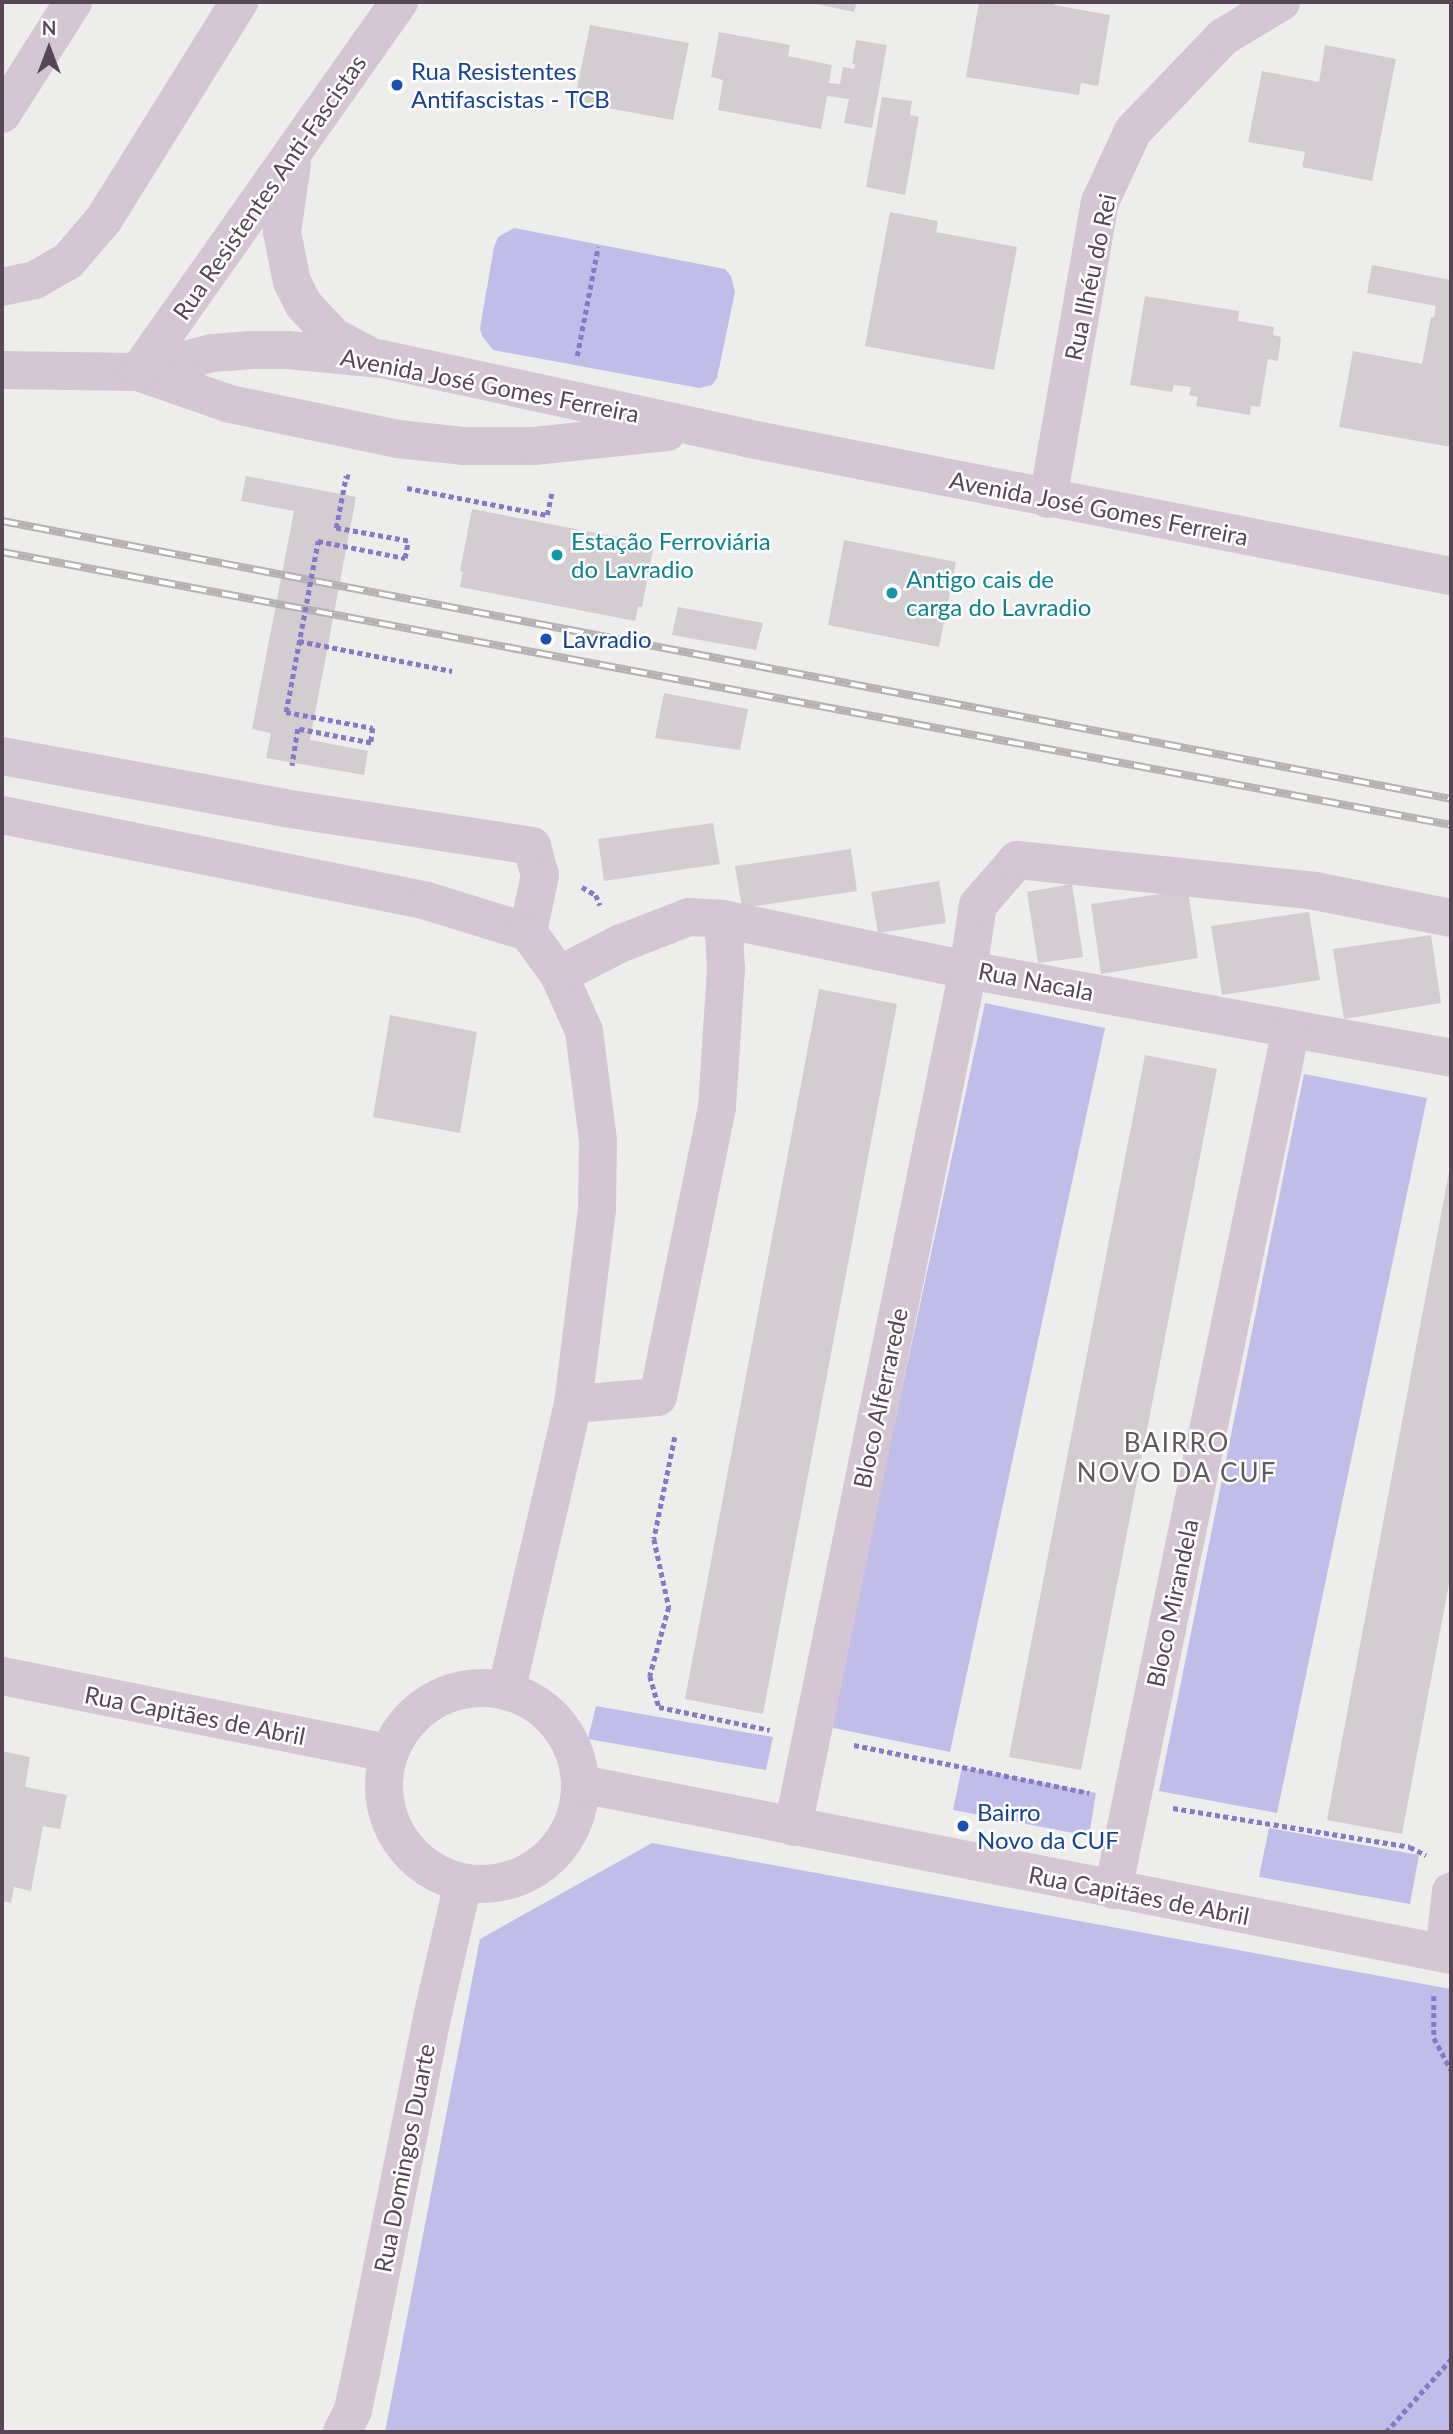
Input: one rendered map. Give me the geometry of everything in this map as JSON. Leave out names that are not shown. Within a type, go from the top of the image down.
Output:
[{"type":"street","points":[[2,114],[73,2]]},
{"type":"street","points":[[2,288],[35,281],[69,260],[104,219],[239,2]]},
{"type":"street","name":"Rua Resistentes Anti-Fascistas","points":[[138,372],[399,2]]},
{"type":"street","name":"Rua Ilhéu do Rei","points":[[1048,499],[1100,202],[1133,131],[1223,37],[1269,4]]},
{"type":"street","points":[[293,154],[282,232],[292,282],[303,304],[334,337],[351,348],[382,359]]},
{"type":"street","name":"Avenida José Gomes Ferreira","points":[[138,372],[212,353],[253,349],[288,349],[382,359],[746,438],[1451,576]]},
{"type":"street","points":[[2,370],[138,372]]},
{"type":"street","name":"Avenida José Gomes Ferreira","points":[[138,372],[244,407],[398,439],[450,444],[534,446],[665,431],[746,438]]},
{"type":"street","points":[[2,757],[284,808],[532,846],[540,875],[528,932]]},
{"type":"street","points":[[2,815],[427,901],[528,932],[558,975],[584,1031],[598,1141],[597,1209],[573,1404],[506,1691]]},
{"type":"street","name":"Rua Nacala","points":[[1451,918],[1315,891],[1017,859],[978,905],[968,970],[1451,1058]]},
{"type":"street","points":[[558,975],[619,944],[690,916],[723,919],[968,970]]},
{"type":"street","points":[[573,1404],[658,1397],[717,1108],[726,968],[723,919]]},
{"type":"street","name":"Bloco Alferrarede","points":[[793,1827],[968,970]]},
{"type":"street","name":"Bloco Mirandela","points":[[1113,1890],[1292,1029]]},
{"type":"street","name":"Rua Capitães de Abril","points":[[2,1676],[388,1753]]},
{"type":"street","points":[[482,1688],[506,1691],[530,1700],[550,1715],[566,1735],[577,1758],[580,1784],[578,1809],[569,1832],[555,1853],[535,1869],[513,1880],[488,1884],[463,1883],[436,1873],[413,1857],[396,1835],[385,1809],[388,1753],[399,1732],[415,1713],[435,1699],[458,1691],[482,1688]]},
{"type":"street","name":"Rua Capitães de Abril","points":[[580,1784],[1448,1954]]},
{"type":"street","name":"Rua Domingos Duarte","points":[[342,2432],[353,2410],[433,2013],[463,1883]]},
{"type":"street","points":[[1448,1954],[1451,1891]]},
{"type":"path","points":[[575,369],[598,247]]},
{"type":"path","points":[[298,729],[371,743],[373,728],[286,712],[318,541],[405,558],[408,541],[336,528],[346,476],[359,479]]},
{"type":"path","points":[[399,487],[547,515],[552,492]]},
{"type":"path","points":[[299,641],[452,671]]},
{"type":"path","points":[[1448,1954],[1431,2006],[1431,2022],[1443,2059],[1451,2070]]},
{"type":"path","points":[[1386,2432],[1451,2359]]},
{"type":"shaded area","points":[[514,228],[725,269],[731,276],[735,292],[717,378],[712,385],[699,388],[493,350],[482,336],[480,328],[494,247],[498,237]]},
{"type":"shaded area","points":[[985,1003],[1105,1028],[950,1752],[829,1727]]},
{"type":"shaded area","points":[[1304,1074],[1427,1098],[1277,1813],[1159,1791]]},
{"type":"shaded area","points":[[596,1706],[773,1737],[766,1770],[588,1739]]},
{"type":"shaded area","points":[[962,1767],[1096,1793],[1089,1836],[953,1810]]},
{"type":"shaded area","points":[[1269,1828],[1419,1855],[1410,1904],[1259,1877]]},
{"type":"shaded area","points":[[652,1843],[1451,1989],[1451,2432],[385,2432],[480,1939]]},
{"type":"building","points":[[807,2],[857,2],[854,12]]},
{"type":"building","points":[[979,2],[1055,2],[1054,5],[1110,15],[1098,86],[1081,83],[1079,95],[966,77]]},
{"type":"building","points":[[590,25],[689,43],[673,120],[574,102]]},
{"type":"building","points":[[719,32],[790,45],[788,56],[832,65],[829,83],[840,84],[843,67],[854,69],[855,64],[852,64],[856,40],[887,45],[872,128],[844,123],[849,99],[827,96],[821,129],[718,110],[723,80],[711,77]]},
{"type":"building","points":[[1325,45],[1396,59],[1372,181],[1302,167],[1305,152],[1248,142],[1262,71],[1319,82]]},
{"type":"building","points":[[882,97],[912,101],[910,115],[919,117],[905,195],[866,187]]},
{"type":"building","points":[[890,212],[938,221],[936,232],[1017,247],[994,370],[865,346]]},
{"type":"building","points":[[1372,265],[1451,280],[1451,447],[1339,427],[1353,351],[1422,364],[1431,317],[1434,317],[1436,306],[1367,293]]},
{"type":"building","points":[[1145,296],[1239,311],[1238,321],[1274,327],[1273,335],[1281,337],[1278,361],[1268,359],[1260,407],[1251,406],[1250,415],[1196,406],[1198,397],[1189,395],[1191,387],[1174,385],[1172,392],[1130,385]]},
{"type":"building","points":[[246,476],[356,497],[310,740],[368,751],[364,775],[266,758],[271,733],[252,729],[294,511],[241,501]]},
{"type":"building","name":"Estação Ferroviária do Lavradio","points":[[472,509],[654,544],[642,607],[638,607],[635,621],[460,587],[463,572],[460,571]]},
{"type":"building","name":"Antigo cais de carga do Lavradio","points":[[844,540],[956,562],[939,647],[828,625]]},
{"type":"building","points":[[678,607],[763,623],[756,650],[672,635]]},
{"type":"building","points":[[664,693],[748,709],[740,750],[655,738]]},
{"type":"building","points":[[713,823],[720,864],[604,881],[598,839]]},
{"type":"building","points":[[851,849],[857,891],[742,908],[735,866]]},
{"type":"building","points":[[939,881],[946,923],[878,933],[871,892]]},
{"type":"building","points":[[1072,884],[1083,957],[1038,963],[1027,892]]},
{"type":"building","points":[[1188,890],[1198,958],[1101,974],[1091,904]]},
{"type":"building","points":[[1309,912],[1320,980],[1222,995],[1211,926]]},
{"type":"building","points":[[1431,935],[1441,1003],[1344,1019],[1333,949]]},
{"type":"building","points":[[819,989],[897,1004],[763,1714],[685,1699]]},
{"type":"building","points":[[390,1015],[477,1032],[460,1133],[373,1117]]},
{"type":"building","points":[[1145,1055],[1217,1069],[1081,1770],[1009,1757]]},
{"type":"building","points":[[1450,1167],[1451,1573],[1402,1834],[1327,1820]]},
{"type":"building","points":[[2,1751],[30,1757],[25,1787],[67,1795],[60,1829],[43,1826],[31,1891],[14,1887],[11,1903],[2,1901]]},
{"type":"railway","points":[[2,521],[1451,799]]},
{"type":"railway","points":[[2,552],[1451,825]]},
{"type":"place","name":"Rua Resistentes Antifascistas - TCB","points":[[397,85]]},
{"type":"place","name":"Estação Ferroviária do Lavradio","points":[[557,555]]},
{"type":"place","name":"Antigo cais de carga do Lavradio","points":[[892,593]]},
{"type":"place","name":"Lavradio","points":[[546,639]]},
{"type":"place","name":"Bairro Novo da CUF","points":[[963,1826]]},
{"type":"district","name":"BAIRRO NOVO DA CUF","points":[[1177,1458]]}]
